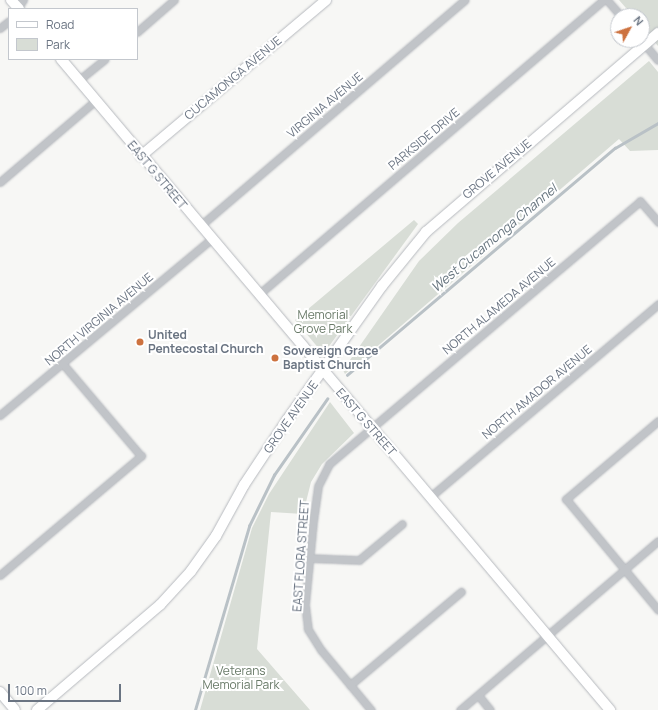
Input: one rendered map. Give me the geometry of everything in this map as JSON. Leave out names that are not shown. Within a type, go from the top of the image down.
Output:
[{"type":"street","points":[[11,0],[19,7]]},
{"type":"street","points":[[138,31],[174,0]]},
{"type":"street","name":"CUCAMONGA AVENUE","points":[[141,156],[326,0]]},
{"type":"street","name":"VIRGINIA AVENUE","points":[[200,226],[465,0]]},
{"type":"street","points":[[606,0],[614,8]]},
{"type":"street","name":"PARKSIDE DRIVE","points":[[258,294],[606,0]]},
{"type":"street","points":[[0,28],[8,22]]},
{"type":"street","name":"GROVE AVENUE","points":[[38,710],[160,605],[191,571],[216,536],[244,485],[323,371],[382,286],[426,232],[636,48]]},
{"type":"street","points":[[648,48],[658,60]]},
{"type":"street","name":"EAST G STREET","points":[[62,60],[200,226],[610,710]]},
{"type":"street","points":[[79,80],[104,60]]},
{"type":"street","points":[[0,182],[95,101]]},
{"type":"street","name":"NORTH ALAMEDA AVENUE","points":[[372,428],[640,200],[658,222]]},
{"type":"street","name":"NORTH VIRGINIA AVENUE","points":[[0,415],[211,239]]},
{"type":"street","name":"NORTH AMADOR AVENUE","points":[[430,497],[658,304]]},
{"type":"street","points":[[0,575],[141,456],[63,364]]},
{"type":"street","points":[[658,421],[566,500],[658,610]]},
{"type":"street","name":"EAST FLORA STREET","points":[[371,710],[321,650],[308,628],[305,605],[318,486],[329,464],[372,428]]},
{"type":"street","points":[[309,558],[358,560],[402,524]]},
{"type":"street","points":[[460,710],[658,542]]},
{"type":"street","points":[[350,685],[461,592]]},
{"type":"street","points":[[0,692],[15,710]]},
{"type":"street","points":[[478,695],[490,710]]},
{"type":"green space","points":[[619,0],[658,0],[658,46],[650,36],[650,8],[626,8]]},
{"type":"green space","name":"Memorial Grove Park","points":[[649,61],[658,72],[658,150],[630,151],[619,139],[345,374],[343,370],[419,261],[458,223]]},
{"type":"green space","name":"Memorial Grove Park","points":[[414,220],[418,224],[327,349],[320,350],[295,320]]},
{"type":"green space","name":"Veterans Memorial Park","points":[[330,402],[354,433],[322,464],[311,482],[303,514],[271,512],[257,649],[310,710],[200,710],[252,528],[269,494]]},
{"type":"waterway","name":"West Cucamonga Channel","points":[[347,375],[615,148],[658,123]]},
{"type":"waterway","name":"West Cucamonga Channel","points":[[195,710],[249,526],[274,475],[327,399]]},
{"type":"place","name":"United Pentecostal Church","points":[[140,342]]},
{"type":"place","name":"Sovereign Grace Baptist Church","points":[[275,358]]}]
